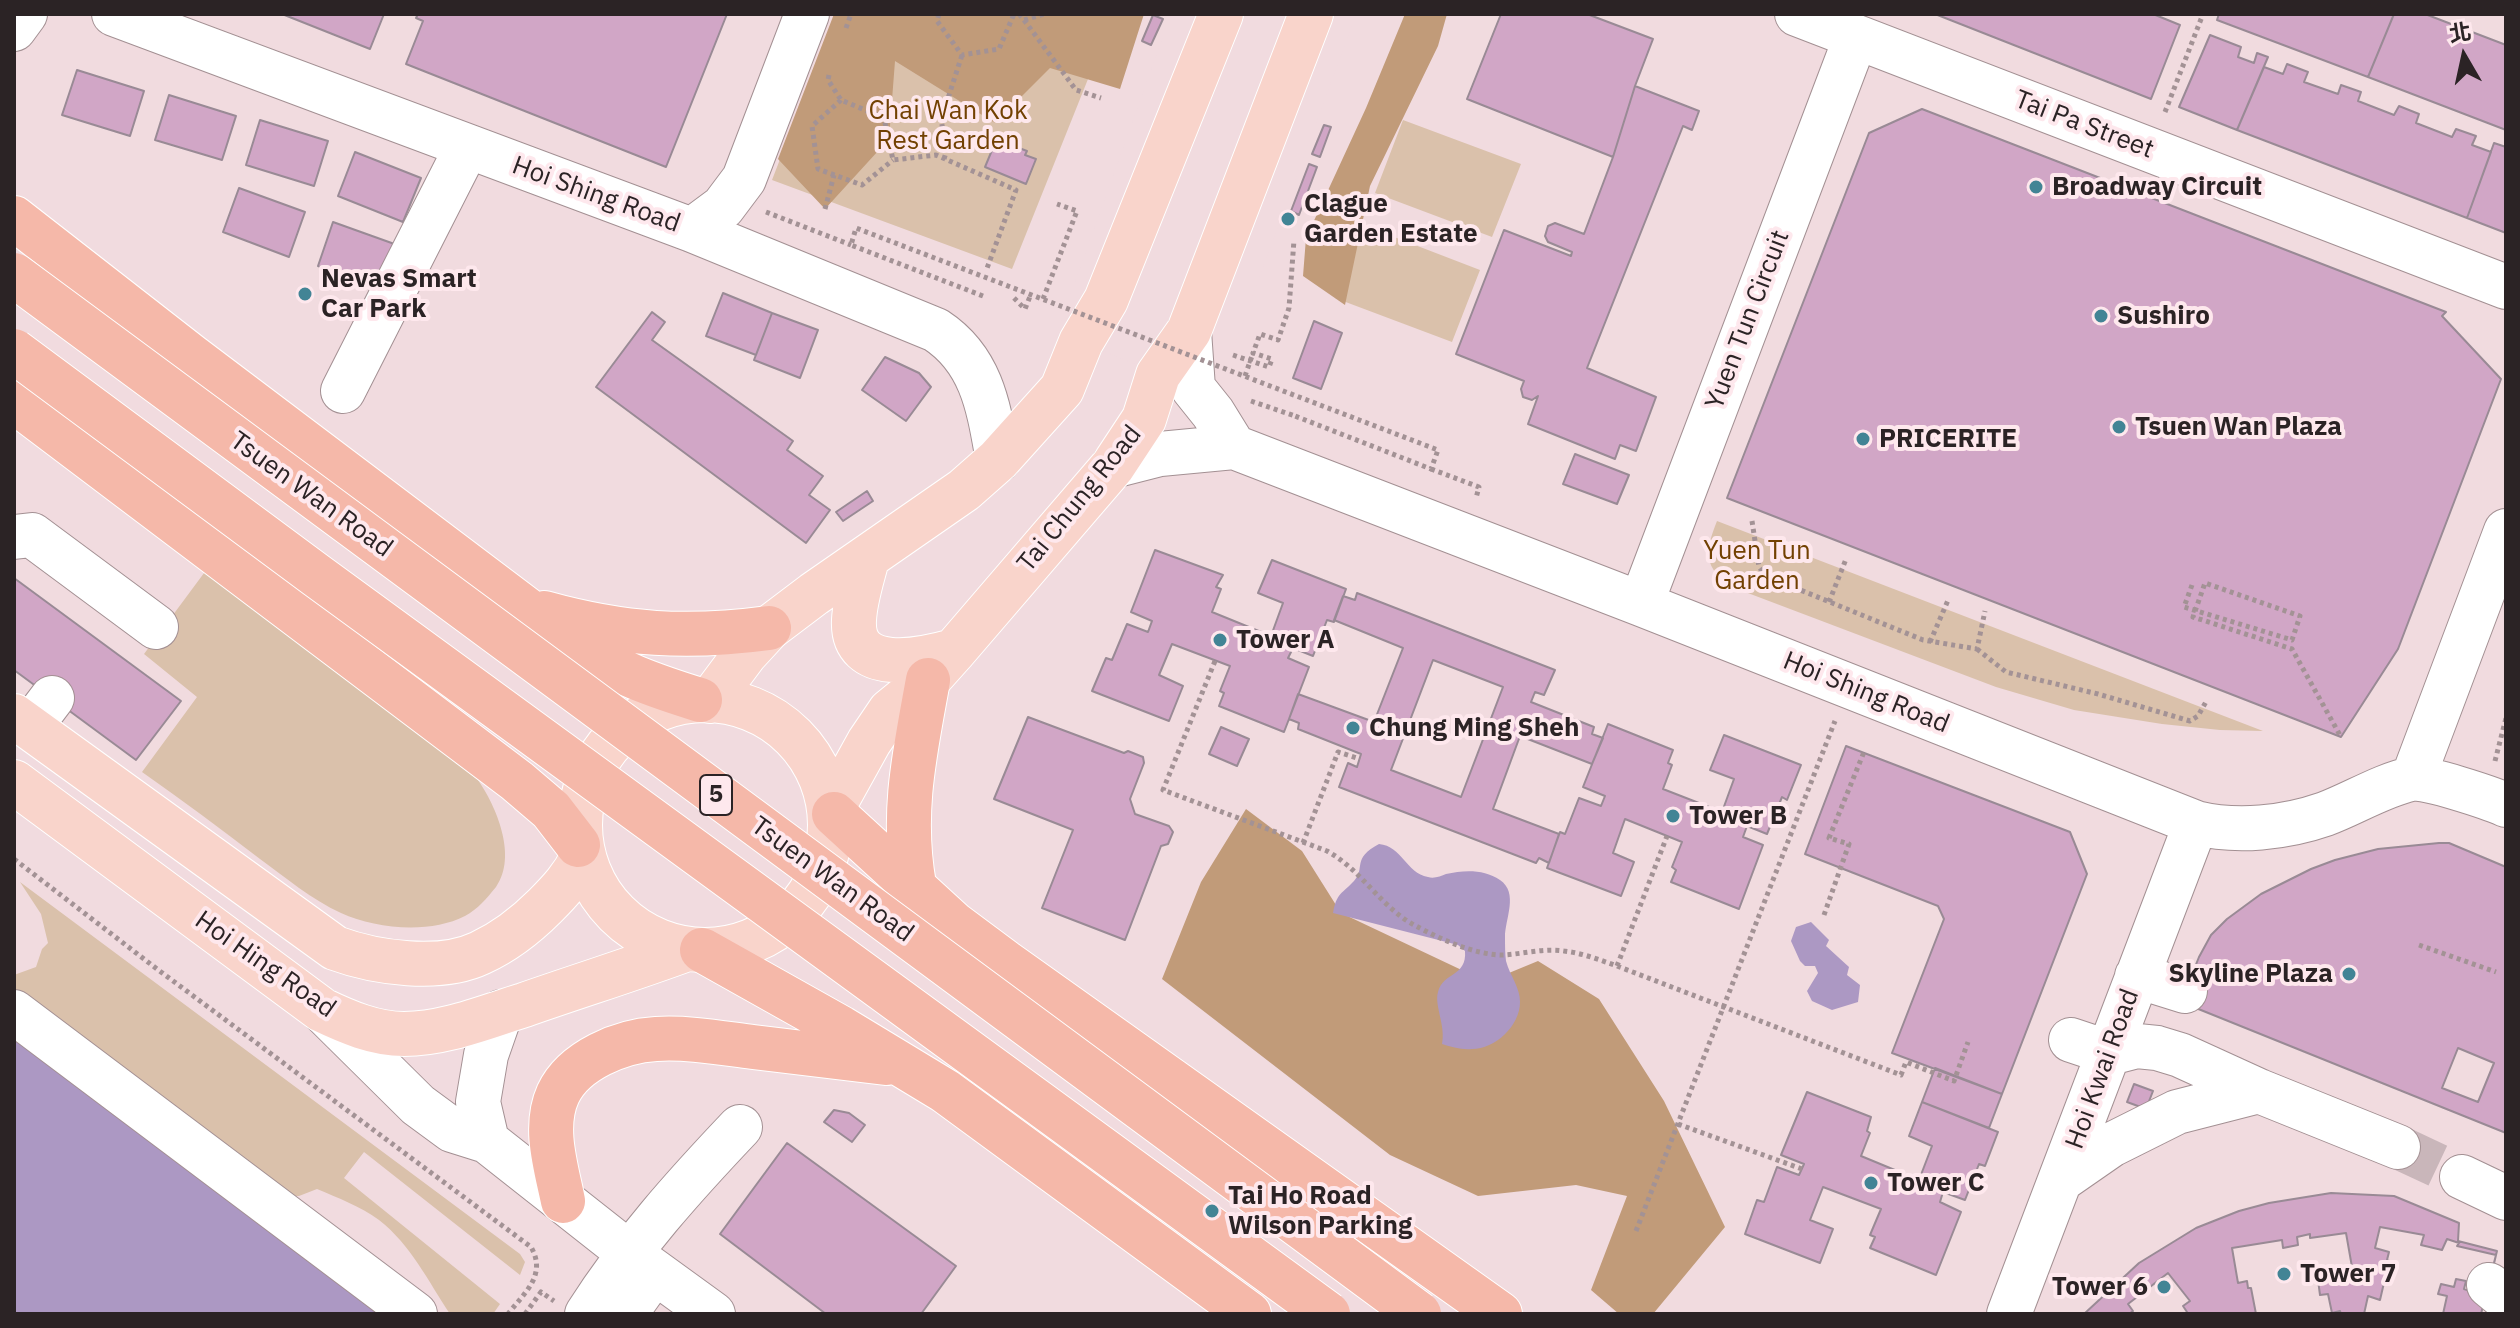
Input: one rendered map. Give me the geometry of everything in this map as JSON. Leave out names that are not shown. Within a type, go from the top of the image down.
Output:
[{"type":"highway","points":[[14,218],[468,567],[604,665],[646,684],[705,700]]},
{"type":"highway","name":"Tsuen Wan Road","points":[[14,275],[1419,1314]]},
{"type":"highway","name":"5","points":[[14,351],[1328,1314]]},
{"type":"highway","points":[[14,401],[517,781],[551,810],[580,851]]},
{"type":"highway","points":[[526,608],[614,630],[649,634],[718,634],[769,628]]},
{"type":"highway","points":[[914,885],[908,853],[907,820],[912,768],[941,666]]},
{"type":"highway","points":[[833,811],[954,924],[1500,1314]]},
{"type":"highway","points":[[695,950],[945,1091],[1249,1314]]},
{"type":"highway","points":[[563,1201],[551,1138],[558,1094],[572,1074],[594,1058],[621,1046],[654,1039],[694,1039],[904,1066]]},
{"type":"main road","points":[[705,700],[769,628],[964,490],[998,460],[1062,389],[1081,342],[1106,300],[1221,14]]},
{"type":"main road","name":"Tai Chung Road","points":[[833,811],[869,742],[890,711],[941,666],[1113,466],[1144,419],[1176,382],[1189,331],[1311,14]]},
{"type":"main road","points":[[867,559],[853,623],[858,642],[868,653],[885,660],[941,666]]},
{"type":"main road","points":[[705,700],[741,710],[788,734],[805,752],[820,777],[833,811],[827,859],[818,883],[802,909],[778,929],[746,942],[695,950],[669,944],[632,921],[592,877],[580,851],[579,812],[602,748],[625,725],[669,705],[705,700]]},
{"type":"main road","name":"Hoi Hing Road","points":[[32,714],[335,948],[365,959],[437,963],[479,954],[528,922],[574,874],[580,851]]},
{"type":"main road","name":"Hoi Hing Road","points":[[14,782],[322,1010],[348,1023],[375,1030],[403,1034],[461,1025],[695,950]]},
{"type":"street","points":[[14,29],[25,14]]},
{"type":"street","name":"Hoi Shing Road","points":[[114,14],[692,230],[936,330],[950,339],[984,390],[998,460]]},
{"type":"street","points":[[692,230],[723,207],[744,179],[807,14]]},
{"type":"street","name":"Tai Pa Street","points":[[1797,14],[2506,287]]},
{"type":"street","name":"Yuen Tun Circuit","points":[[1641,604],[1856,37]]},
{"type":"street","points":[[343,391],[467,147]]},
{"type":"street","points":[[1176,382],[1213,413],[1234,447]]},
{"type":"street","name":"Hoi Shing Road","points":[[1113,466],[1160,454],[1234,447],[2196,823],[2219,829],[2248,829],[2324,815],[2413,778]]},
{"type":"street","points":[[2506,531],[2413,778],[2488,797],[2506,805]]},
{"type":"street","points":[[14,537],[32,535],[156,627]]},
{"type":"street","name":"Hoi Kwai Road","points":[[2009,1314],[2062,1179],[2091,1046],[2137,976],[2196,823]]},
{"type":"street","points":[[2137,976],[2185,991]]},
{"type":"street","points":[[322,1010],[418,1105],[452,1130],[487,1141],[713,1314]]},
{"type":"street","points":[[14,1012],[415,1314]]},
{"type":"street","points":[[487,1141],[478,1102],[486,1055],[501,1012]]},
{"type":"street","points":[[2091,1046],[2157,1048],[2180,1055],[2259,1091],[2398,1147]]},
{"type":"street","points":[[2062,1179],[2111,1145],[2177,1112],[2259,1091]]},
{"type":"street","points":[[625,1314],[642,1262],[672,1198],[740,1127]]},
{"type":"street","points":[[2462,1177],[2506,1198]]},
{"type":"street","points":[[587,1314],[642,1262]]},
{"type":"path","points":[[842,40],[851,14]]},
{"type":"path","points":[[939,14],[937,21],[962,55]]},
{"type":"path","points":[[1019,16],[1044,14]]},
{"type":"path","points":[[2165,112],[2203,14]]},
{"type":"path","points":[[962,55],[999,49],[1019,16]]},
{"type":"path","points":[[1019,16],[1076,90],[1101,98]]},
{"type":"path","points":[[944,159],[947,149],[941,120],[962,55]]},
{"type":"path","points":[[833,67],[828,80],[841,100],[884,118],[893,160]]},
{"type":"path","points":[[841,100],[812,126],[818,169],[862,185],[893,160],[936,155],[1016,190],[986,271]]},
{"type":"path","points":[[825,209],[834,175]]},
{"type":"path","points":[[1043,299],[1077,211],[1057,204]]},
{"type":"path","points":[[757,208],[983,296]]},
{"type":"path","points":[[851,245],[856,228],[1438,450],[1431,469]]},
{"type":"path","points":[[1245,376],[1260,334],[1278,340],[1289,308],[1294,240]]},
{"type":"path","points":[[1014,298],[1025,309],[1031,294]]},
{"type":"path","points":[[1233,355],[1269,367],[1272,359],[1253,353]]},
{"type":"path","points":[[1239,396],[1479,487],[1476,498]]},
{"type":"path","points":[[1752,521],[1759,567],[1766,576],[1930,642],[1977,649],[2006,672],[2098,694],[2190,721],[2198,716],[2207,700]]},
{"type":"path","points":[[1829,602],[1846,559]]},
{"type":"path","points":[[2192,585],[2184,607],[2198,611],[2292,640],[2300,616],[2205,583],[2197,605],[2193,617],[2292,649],[2341,737]]},
{"type":"path","points":[[1930,642],[1949,598]]},
{"type":"path","points":[[1977,649],[1985,611]]},
{"type":"path","points":[[1215,661],[1163,790],[1343,859],[1414,926],[1462,946],[1500,955],[1561,950],[1617,966],[1901,1075],[1906,1062],[1954,1081],[1968,1042]]},
{"type":"path","points":[[1636,1231],[1837,718]]},
{"type":"path","points":[[1303,843],[1338,752],[1360,759]]},
{"type":"path","points":[[1824,915],[1849,844],[1829,838],[1864,752]]},
{"type":"path","points":[[1617,966],[1667,836]]},
{"type":"path","points":[[14,859],[531,1247],[537,1258],[537,1274],[508,1314]]},
{"type":"path","points":[[2419,945],[2496,972]]},
{"type":"path","points":[[1678,1124],[1802,1169]]},
{"type":"path","points":[[525,1314],[541,1292]]},
{"type":"green space","name":"Chai Wan Kok Rest Garden","points":[[836,14],[1114,14],[1012,269],[772,180]]},
{"type":"green space","points":[[1403,120],[1521,164],[1492,237],[1375,193]]},
{"type":"green space","points":[[1363,225],[1480,270],[1452,342],[1335,298]]},
{"type":"green space","name":"Yuen Tun Garden","points":[[1717,521],[2263,731],[2162,724],[2074,710],[1996,687],[1732,587],[1716,573],[1709,558],[1710,541]]},
{"type":"green space","points":[[207,569],[478,780],[492,803],[502,832],[505,861],[496,887],[474,910],[451,922],[420,927],[386,926],[341,913],[299,888],[142,772],[197,697],[144,654]]},
{"type":"green space","points":[[20,882],[520,1254],[525,1262],[520,1275],[364,1152],[344,1178],[500,1304],[493,1314],[450,1314],[410,1252],[379,1220],[357,1206],[317,1189],[299,1196],[288,1196],[14,1007],[14,975],[36,967],[42,949],[48,943],[41,914]]},
{"type":"shaded area","points":[[834,14],[1144,14],[1120,89],[1050,68],[995,123],[895,61],[889,139],[825,209],[778,159]]},
{"type":"shaded area","points":[[1405,14],[1447,14],[1438,46],[1370,186],[1345,305],[1303,276],[1306,238]]},
{"type":"shaded area","points":[[1246,809],[1302,851],[1341,913],[1487,982],[1538,961],[1599,999],[1664,1101],[1725,1227],[1653,1314],[1619,1314],[1591,1290],[1627,1196],[1576,1185],[1478,1196],[1390,1155],[1162,979],[1201,882]]},
{"type":"shaded area","points":[[1379,844],[1393,849],[1421,875],[1435,877],[1474,871],[1494,876],[1506,885],[1510,907],[1505,937],[1506,961],[1520,1002],[1511,1027],[1489,1045],[1460,1049],[1442,1044],[1438,992],[1465,959],[1465,951],[1458,945],[1333,913],[1338,897],[1357,876],[1365,854]]},
{"type":"shaded area","points":[[1811,922],[1829,940],[1826,946],[1849,967],[1847,975],[1860,985],[1858,1002],[1832,1010],[1812,1001],[1807,991],[1818,973],[1815,966],[1805,966],[1800,961],[1791,941],[1796,927]]},
{"type":"shaded area","points":[[14,1029],[402,1314],[14,1314]]},
{"type":"pier","points":[[1171,14],[1356,14],[1215,397],[1057,332]]},
{"type":"building","points":[[282,14],[384,14],[370,49]]},
{"type":"building","points":[[418,14],[727,14],[666,167],[406,64],[423,21],[416,18]]},
{"type":"building","points":[[1501,14],[1587,14],[1653,39],[1613,157],[1467,99]]},
{"type":"building","points":[[1935,14],[2153,14],[2180,25],[2151,99]]},
{"type":"building","points":[[2219,14],[2394,14],[2368,77],[2217,20]]},
{"type":"building","points":[[2394,14],[2425,14],[2506,45],[2506,130],[2368,77]]},
{"type":"building","points":[[1153,15],[1163,19],[1151,45],[1142,41]]},
{"type":"building","points":[[2210,35],[2241,47],[2238,57],[2254,63],[2257,53],[2268,57],[2237,130],[2179,107]]},
{"type":"building","points":[[2287,64],[2308,72],[2304,82],[2338,94],[2341,85],[2361,92],[2358,101],[2394,115],[2399,106],[2419,114],[2416,123],[2452,137],[2456,129],[2476,136],[2472,145],[2491,152],[2467,218],[2237,130],[2264,67],[2283,74]]},
{"type":"building","points":[[77,70],[144,91],[130,136],[62,115]]},
{"type":"building","points":[[1635,86],[1699,111],[1692,130],[1683,126],[1587,368],[1656,397],[1636,451],[1620,445],[1615,459],[1528,424],[1538,396],[1532,400],[1523,397],[1521,389],[1524,381],[1456,354],[1504,230],[1571,256],[1572,252],[1548,242],[1545,236],[1548,226],[1555,223],[1584,234]]},
{"type":"building","points":[[169,95],[236,116],[222,160],[155,140]]},
{"type":"building","name":"Tsuen Wan Plaza","points":[[1922,109],[2446,312],[2442,316],[2501,379],[2398,649],[2341,737],[1727,498],[1869,133]]},
{"type":"building","points":[[260,120],[328,141],[314,186],[246,165]]},
{"type":"building","points":[[1324,125],[1331,127],[1320,157],[1312,154]]},
{"type":"building","points":[[995,143],[1018,152],[1019,148],[1027,151],[1025,155],[1036,159],[1026,184],[985,167]]},
{"type":"building","points":[[2494,143],[2506,147],[2506,233],[2467,218]]},
{"type":"building","points":[[355,152],[421,178],[403,222],[338,196]]},
{"type":"building","points":[[1309,164],[1317,167],[1299,215],[1291,211]]},
{"type":"building","points":[[239,188],[305,212],[289,257],[223,232]]},
{"type":"building","points":[[333,222],[400,246],[384,290],[318,266]]},
{"type":"building","points":[[723,293],[772,313],[756,355],[706,336]]},
{"type":"building","points":[[652,312],[665,322],[652,340],[793,441],[787,450],[823,476],[809,495],[830,510],[806,543],[596,387]]},
{"type":"building","points":[[772,313],[818,330],[800,378],[754,360]]},
{"type":"building","points":[[1314,321],[1342,333],[1321,389],[1293,378]]},
{"type":"building","points":[[885,357],[919,373],[931,387],[906,421],[862,390]]},
{"type":"building","points":[[1575,454],[1629,475],[1617,504],[1563,484]]},
{"type":"building","points":[[867,491],[873,501],[843,521],[836,512]]},
{"type":"building","name":"Tower A","points":[[1155,550],[1223,575],[1216,587],[1221,589],[1212,612],[1271,636],[1283,603],[1258,593],[1272,560],[1346,589],[1334,622],[1327,620],[1313,656],[1293,648],[1288,658],[1309,667],[1284,732],[1219,706],[1224,693],[1220,691],[1230,666],[1172,644],[1159,675],[1183,686],[1169,721],[1092,691],[1106,658],[1112,660],[1127,624],[1148,632],[1152,621],[1131,612]]},
{"type":"building","points":[[14,578],[181,701],[136,760],[14,670]]},
{"type":"building","name":"Chung Ming Sheh","points":[[1357,593],[1555,670],[1544,695],[1535,692],[1531,702],[1594,727],[1592,734],[1603,738],[1592,764],[1520,736],[1493,809],[1559,834],[1549,863],[1539,858],[1536,863],[1339,787],[1348,763],[1357,767],[1361,754],[1298,729],[1299,723],[1289,719],[1298,694],[1374,722],[1403,648],[1334,620],[1343,596],[1355,600]],"holes":[[[1433,660],[1503,687],[1461,797],[1391,770]]]},
{"type":"building","points":[[1028,717],[1124,753],[1128,751],[1143,757],[1144,763],[1130,799],[1135,814],[1169,826],[1173,832],[1168,844],[1161,846],[1125,940],[1042,908],[1073,830],[994,799]]},
{"type":"building","name":"Tower B","points":[[1608,724],[1673,750],[1668,763],[1672,765],[1663,789],[1722,812],[1734,779],[1710,770],[1724,735],[1801,765],[1787,800],[1782,797],[1767,834],[1747,826],[1743,837],[1763,845],[1739,909],[1671,882],[1676,870],[1672,867],[1682,842],[1625,819],[1613,853],[1634,862],[1621,896],[1547,868],[1560,832],[1565,834],[1579,798],[1601,806],[1605,796],[1583,787]]},
{"type":"building","points":[[1221,727],[1249,739],[1237,766],[1209,754]]},
{"type":"building","points":[[1846,746],[2070,832],[2087,874],[2002,1094],[1892,1053],[1944,919],[1938,906],[1805,854]]},
{"type":"building","name":"Skyline Plaza","points":[[2449,843],[2506,867],[2506,1133],[2181,1002],[2211,935],[2261,894],[2335,860],[2378,849]]},
{"type":"building","points":[[2458,1048],[2494,1063],[2478,1102],[2442,1088]]},
{"type":"building","points":[[1935,1068],[2002,1094],[1989,1128],[1922,1102]]},
{"type":"building","points":[[2134,1084],[2153,1091],[2146,1109],[2127,1102]]},
{"type":"building","name":"Tower C","points":[[1807,1092],[1871,1117],[1867,1131],[1870,1133],[1861,1156],[1919,1180],[1932,1146],[1909,1136],[1922,1102],[1998,1132],[1985,1166],[1979,1164],[1965,1200],[1943,1192],[1940,1202],[1961,1212],[1936,1275],[1870,1248],[1875,1237],[1870,1235],[1881,1209],[1823,1187],[1810,1220],[1833,1229],[1820,1263],[1745,1234],[1757,1200],[1764,1202],[1777,1167],[1799,1175],[1804,1164],[1781,1155]]},
{"type":"building","points":[[834,1110],[849,1113],[865,1125],[852,1142],[824,1122]]},
{"type":"building","points":[[787,1143],[956,1266],[921,1314],[826,1314],[720,1234]]},
{"type":"building","points":[[2331,1193],[2394,1196],[2459,1223],[2458,1241],[2497,1251],[2481,1314],[2084,1314],[2139,1263],[2196,1228],[2269,1203]]},
{"type":"building","points":[[2380,1227],[2424,1235],[2421,1245],[2442,1250],[2447,1239],[2459,1243],[2457,1246],[2496,1255],[2489,1285],[2479,1294],[2464,1289],[2466,1281],[2456,1279],[2454,1287],[2441,1284],[2438,1294],[2447,1296],[2443,1314],[2364,1314],[2368,1296],[2380,1300],[2389,1261],[2389,1252],[2375,1248]]},
{"type":"building","name":"Tower 7","points":[[2346,1233],[2352,1267],[2331,1270],[2332,1278],[2318,1280],[2320,1295],[2328,1294],[2332,1313],[2340,1311],[2341,1314],[2256,1314],[2247,1281],[2238,1283],[2232,1248],[2282,1240],[2283,1248],[2298,1245],[2297,1237]]},
{"type":"building","name":"Tower 6","points":[[2168,1273],[2190,1301],[2183,1306],[2187,1312],[2129,1314],[2133,1311],[2128,1304]]},
{"type":"tunnel","points":[[2398,1147],[2462,1177]]},
{"type":"place","name":"Broadway Circuit","points":[[2036,187]]},
{"type":"place","name":"Clague Garden Estate","points":[[1288,219]]},
{"type":"place","name":"Nevas Smart Car Park","points":[[305,294]]},
{"type":"place","name":"Sushiro","points":[[2101,316]]},
{"type":"place","name":"Tsuen Wan Plaza","points":[[2119,427]]},
{"type":"place","name":"PRICERITE","points":[[1863,439]]},
{"type":"place","name":"Tower A","points":[[1220,640]]},
{"type":"place","name":"Chung Ming Sheh","points":[[1353,728]]},
{"type":"place","name":"Tower B","points":[[1673,816]]},
{"type":"place","name":"Skyline Plaza","points":[[2349,974]]},
{"type":"place","name":"Tower C","points":[[1871,1183]]},
{"type":"place","name":"Tai Ho Road Wilson Parking","points":[[1212,1211]]},
{"type":"place","name":"Tower 7","points":[[2284,1274]]},
{"type":"place","name":"Tower 6","points":[[2164,1287]]}]
